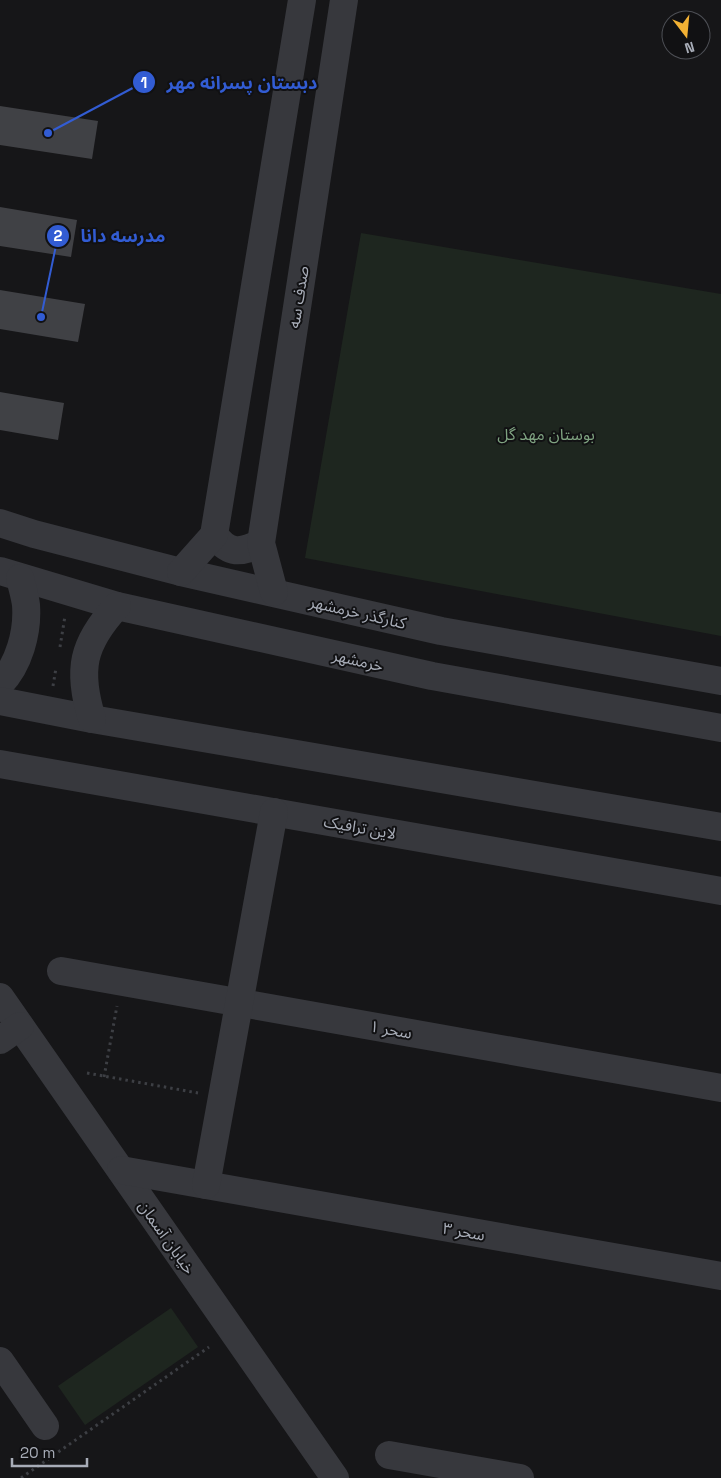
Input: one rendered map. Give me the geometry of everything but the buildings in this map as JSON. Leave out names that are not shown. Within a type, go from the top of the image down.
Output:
[{"type":"street","points":[[181,572],[214,535],[302,0]]},
{"type":"street","name":"صدف سه","points":[[274,592],[260,543],[344,0]]},
{"type":"street","name":"کنارگذر خرمشهر","points":[[0,522],[34,534],[181,572],[441,631],[721,681]]},
{"type":"street","points":[[214,535],[221,544],[233,551],[245,551],[260,543]]},
{"type":"street","points":[[0,684],[18,657],[25,631],[26,604],[10,575]]},
{"type":"street","name":"خرمشهر","points":[[10,575],[117,606],[432,676],[721,728]]},
{"type":"street","points":[[92,719],[84,696],[83,670],[89,647],[100,624],[117,606]]},
{"type":"street","points":[[0,702],[721,827]]},
{"type":"street","name":"لاین ترافیک","points":[[0,764],[721,891]]},
{"type":"street","points":[[206,1185],[274,812]]},
{"type":"street","name":"سحر ۱","points":[[61,970],[721,1088]]},
{"type":"street","name":"خیابان آسمان","points":[[0,997],[10,1033],[121,1170],[335,1478]]},
{"type":"street","name":"سحر ۳","points":[[121,1170],[721,1276]]},
{"type":"street","points":[[0,1361],[45,1426]]},
{"type":"street","points":[[389,1455],[520,1478]]},
{"type":"path","points":[[104,1077],[119,998]]},
{"type":"path","points":[[88,1073],[204,1094]]},
{"type":"path","points":[[21,1478],[209,1347]]},
{"type":"green space","name":"بوستان مهد گل","points":[[361,233],[721,294],[721,636],[305,558]]},
{"type":"green space","points":[[171,1308],[198,1347],[85,1425],[58,1386]]},
{"type":"place","name":"دبستان پسرانه مهر","points":[[48,133]]},
{"type":"place","name":"مدرسه دانا","points":[[41,317]]}]
